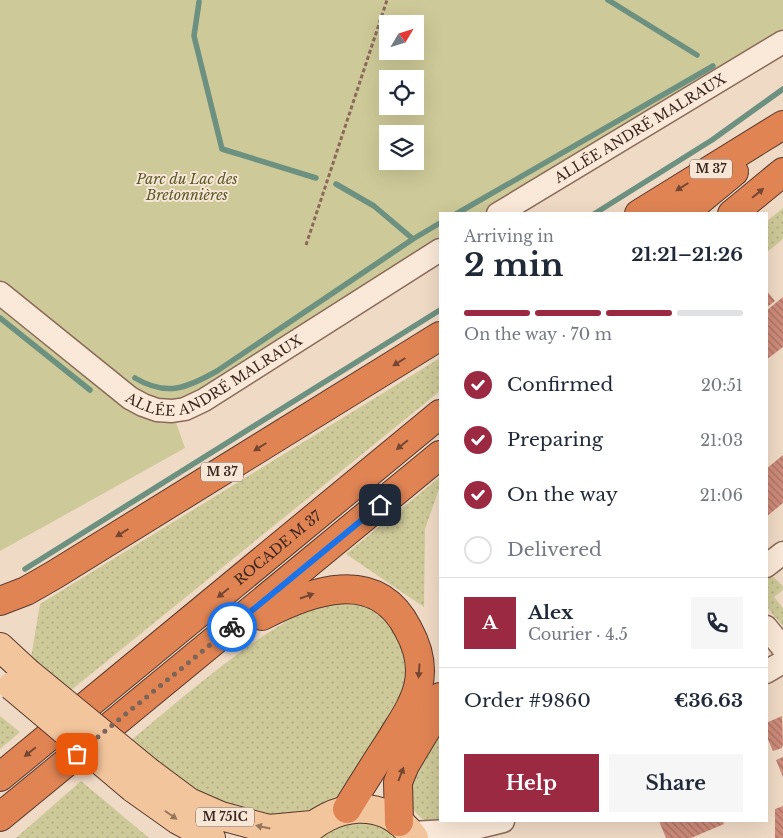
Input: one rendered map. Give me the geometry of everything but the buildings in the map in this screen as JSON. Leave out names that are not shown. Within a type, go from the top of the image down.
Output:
[{"type":"highway","name":"M 37","points":[[642,212],[783,125]]},
{"type":"highway","name":"M 37","points":[[685,212],[783,131]]},
{"type":"highway","points":[[734,212],[783,172]]},
{"type":"highway","name":"M 37","points":[[0,600],[26,591],[54,576],[439,337]]},
{"type":"highway","name":"ROCADE M 37","points":[[0,777],[439,415]]},
{"type":"highway","points":[[0,818],[439,456]]},
{"type":"highway","points":[[216,640],[306,595],[328,589],[351,588],[370,593],[388,604],[404,621],[414,640],[420,661],[418,686],[411,707],[347,809]]},
{"type":"highway","points":[[408,831],[398,782],[405,765],[429,724],[439,699]]},
{"type":"main road","name":"M 751C","points":[[0,647],[13,678],[142,780],[178,820],[211,838]]},
{"type":"main road","name":"M 751C","points":[[142,780],[221,816],[269,829],[306,832],[328,815],[347,809],[374,811],[408,831]]},
{"type":"street","name":"ALLÉE ANDRÉ MALRAUX","points":[[501,212],[783,42]]},
{"type":"street","name":"ALLÉE ANDRÉ MALRAUX","points":[[0,293],[130,398],[156,410],[172,410],[185,408],[204,400],[439,251]]},
{"type":"street","points":[[768,564],[783,552]]},
{"type":"street","points":[[768,629],[783,648]]},
{"type":"street","points":[[768,671],[783,662]]},
{"type":"street","points":[[408,831],[467,830],[499,822]]},
{"type":"street","points":[[488,838],[512,822]]},
{"type":"path","points":[[306,245],[387,0]]},
{"type":"green space","name":"Parc du Lac des Bretonnières","points":[[0,0],[783,0],[783,42],[501,212],[439,212],[439,251],[172,411],[185,448],[0,551]]},
{"type":"green space","points":[[783,208],[783,239],[768,251],[768,220]]},
{"type":"green space","points":[[439,359],[439,392],[70,691],[31,658],[40,604]]},
{"type":"green space","points":[[439,478],[439,489],[425,529],[424,607],[346,554]]},
{"type":"green space","points":[[771,575],[783,586],[783,590],[774,597],[783,608],[783,626],[768,608],[768,577]]},
{"type":"green space","points":[[327,600],[352,601],[380,612],[393,625],[408,661],[404,696],[340,797],[305,815],[273,822],[194,797],[130,741],[224,664],[249,646],[274,629]]},
{"type":"green space","points":[[0,716],[20,732],[0,749]]},
{"type":"green space","points":[[439,737],[439,822],[434,824],[419,816],[410,798],[411,783],[416,770]]},
{"type":"green space","points":[[81,781],[149,838],[16,838]]},
{"type":"green space","points":[[372,820],[403,838],[316,838],[332,826]]},
{"type":"waterway","points":[[608,0],[697,55]]},
{"type":"waterway","points":[[199,2],[194,36],[222,149],[316,178]]},
{"type":"waterway","points":[[459,212],[713,66]]},
{"type":"waterway","points":[[597,212],[712,140],[783,89]]},
{"type":"waterway","points":[[336,184],[374,206],[413,239],[439,224]]},
{"type":"waterway","points":[[135,378],[146,384],[167,389],[186,386],[196,382],[217,371],[413,239]]},
{"type":"waterway","points":[[25,569],[439,311]]},
{"type":"waterway","points":[[0,318],[90,390]]},
{"type":"way so far","points":[[77,754],[232,627]]},
{"type":"route","points":[[232,627],[380,505]]}]
